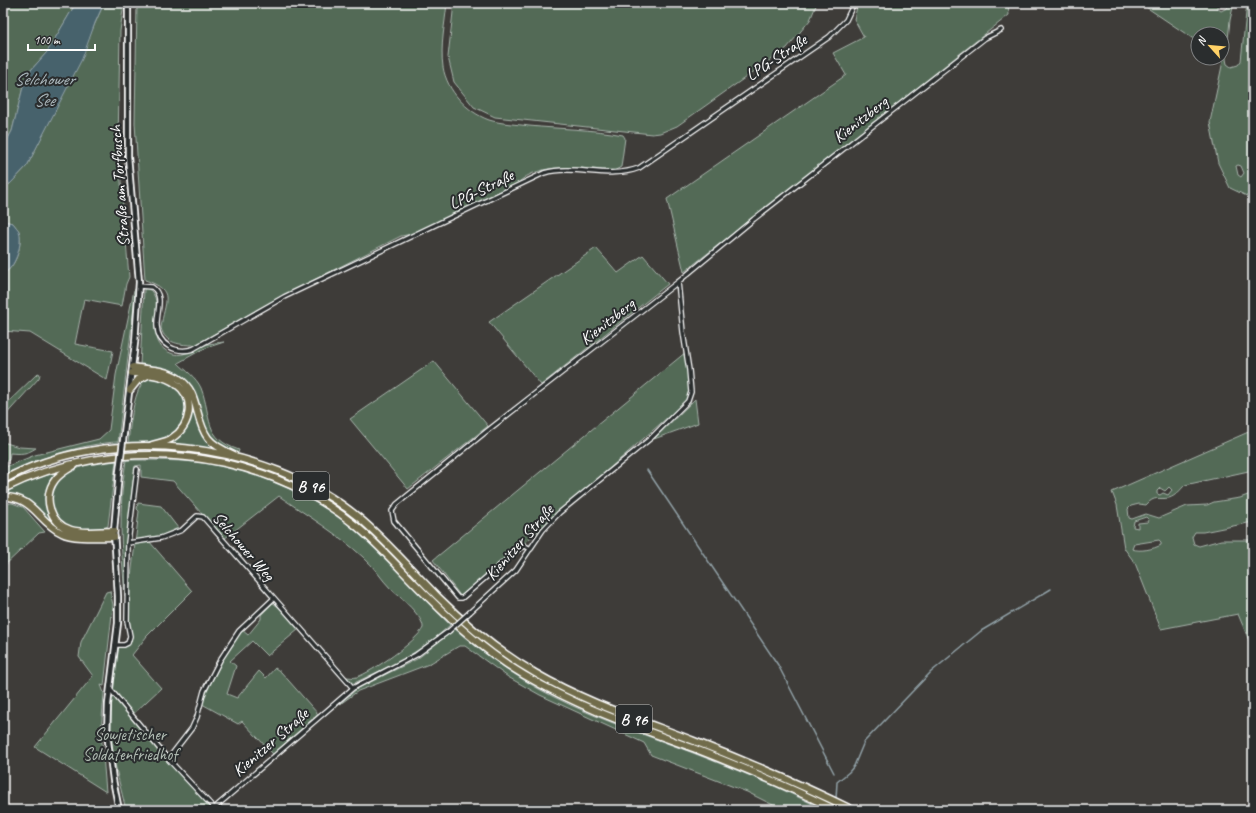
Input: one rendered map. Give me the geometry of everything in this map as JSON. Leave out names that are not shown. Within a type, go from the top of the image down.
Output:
[{"type":"highway","points":[[133,370],[148,375],[167,378],[177,384],[186,395],[189,410],[187,421],[181,431],[171,439],[146,446]]},
{"type":"highway","points":[[133,370],[163,372],[180,378],[194,399],[201,424],[208,438],[219,447],[242,459]]},
{"type":"highway","points":[[130,390],[138,380],[148,375]]},
{"type":"highway","name":"B 96","points":[[3,480],[53,460],[83,452],[146,446],[183,448],[242,459],[302,482],[333,500],[357,517],[383,539],[435,594],[470,627],[506,654],[542,677],[586,699],[753,765],[854,810]]},
{"type":"highway","name":"B 96","points":[[3,489],[59,467],[101,458],[135,456],[179,457],[231,464],[286,484],[314,498],[353,523],[377,544],[428,598],[464,632],[523,674],[583,706],[754,773],[836,810]]},
{"type":"highway","points":[[82,462],[65,471],[53,483],[48,499],[51,513],[56,522],[71,530],[114,534]]},
{"type":"highway","points":[[3,497],[12,497],[27,502],[62,534],[114,534]]},
{"type":"street","name":"Straße am Torfbusch","points":[[114,534],[119,472],[133,370],[139,286],[128,156],[128,3]]},
{"type":"street","name":"LPG-Straße","points":[[139,286],[152,287],[158,294],[159,303],[157,328],[165,344],[179,351],[193,349],[284,297],[544,173],[565,169],[618,172],[639,168],[829,37],[846,20],[854,3]]},
{"type":"street","name":"Kienitzberg","points":[[531,549],[525,546],[520,548],[462,598],[458,598],[394,521],[392,510],[397,504],[487,431],[678,282],[748,224],[985,38],[1000,30]]},
{"type":"street","name":"Kienitzer Straße","points":[[213,809],[353,688],[416,655],[449,631],[510,577],[544,530],[560,514],[651,438],[688,401],[691,392],[689,364],[683,332],[678,282]]},
{"type":"street","points":[[115,645],[124,645],[128,643],[130,636],[127,621],[128,543],[137,470]]},
{"type":"street","name":"Selchower Weg","points":[[128,543],[161,538],[182,530],[197,516],[203,517],[273,599],[353,688]]},
{"type":"street","points":[[114,534],[118,603],[107,719],[108,746],[120,810]]},
{"type":"street","name":"Selchower Weg","points":[[168,759],[192,728],[197,717],[204,691],[220,660],[239,631],[273,599]]},
{"type":"street","points":[[110,689],[168,759],[213,809]]},
{"type":"green space","points":[[3,3],[76,3],[47,52],[31,70],[24,83],[12,131],[3,148]]},
{"type":"green space","points":[[104,3],[124,3],[120,31],[118,146],[129,277],[126,284],[122,306],[84,299],[75,344],[113,351],[107,380],[30,333],[3,331],[3,271],[6,272],[10,269],[16,259],[20,236],[19,231],[13,223],[3,221],[3,185],[10,184],[27,166],[68,85]]},
{"type":"green space","points":[[137,3],[447,3],[442,43],[442,59],[445,76],[459,100],[473,112],[489,120],[529,126],[600,131],[623,135],[625,138],[621,167],[614,171],[576,168],[550,169],[526,176],[517,184],[412,234],[401,236],[278,298],[195,345],[179,344],[166,337],[161,328],[166,304],[165,293],[155,284],[145,280],[135,123]]},
{"type":"green space","points":[[454,3],[817,3],[810,20],[787,48],[677,126],[660,133],[652,134],[495,117],[474,107],[454,82],[448,57]]},
{"type":"green space","points":[[858,3],[1008,3],[1009,15],[684,272],[667,199],[846,75],[833,53],[864,37],[854,19]]},
{"type":"green space","points":[[1140,3],[1225,3],[1225,6],[1218,6],[1218,9],[1221,11],[1227,8],[1230,3],[1234,3],[1229,26],[1190,26],[1190,37]]},
{"type":"green space","points":[[1247,3],[1253,3],[1253,199],[1230,188],[1218,163],[1210,122],[1222,66],[1231,67],[1238,65],[1241,61]],"holes":[[[1236,166],[1241,166],[1244,173],[1241,177],[1238,175]]]},
{"type":"green space","points":[[596,248],[618,273],[643,255],[668,284],[541,385],[489,322]]},
{"type":"green space","points":[[147,288],[153,294],[156,302],[156,331],[158,341],[163,348],[177,355],[190,352],[212,343],[224,342],[203,349],[178,363],[194,377],[199,384],[214,433],[227,445],[239,450],[238,453],[226,448],[209,434],[198,414],[185,380],[140,365],[144,289]]},
{"type":"green space","points":[[136,289],[118,442],[90,445],[59,453],[3,475],[3,468],[35,455],[99,439],[109,430],[116,375],[134,290]]},
{"type":"green space","points":[[686,352],[690,391],[685,402],[462,598],[433,560]]},
{"type":"green space","points":[[434,361],[488,426],[408,489],[350,419]]},
{"type":"green space","points":[[38,373],[40,374],[39,378],[3,418],[3,407]]},
{"type":"green space","points":[[165,374],[181,382],[192,398],[196,418],[220,450],[164,443],[182,433],[189,422],[189,408],[185,389]]},
{"type":"green space","points":[[148,377],[167,381],[182,392],[186,406],[184,420],[177,432],[171,436],[150,442],[128,443],[134,405],[141,385],[140,381]]},
{"type":"green space","points":[[695,399],[698,423],[654,439]]},
{"type":"green space","points":[[1253,430],[1253,470],[1185,485],[1178,493],[1169,498],[1157,498],[1146,505],[1139,504],[1131,506],[1128,509],[1129,518],[1132,519],[1146,514],[1159,518],[1187,506],[1207,505],[1214,502],[1240,498],[1253,493],[1253,522],[1203,532],[1195,532],[1192,537],[1194,544],[1199,546],[1221,540],[1253,540],[1253,609],[1251,615],[1253,616],[1253,650],[1238,614],[1161,629],[1135,563],[1124,548],[1117,505],[1112,492]],"holes":[[[1169,487],[1172,490],[1168,495],[1163,493],[1160,495],[1157,494],[1157,491],[1160,488],[1165,491]],[[1146,517],[1149,520],[1148,522],[1138,523],[1138,528],[1133,527],[1134,521]],[[1159,540],[1161,542],[1161,545],[1143,550],[1132,549],[1134,544]]]},
{"type":"green space","points":[[3,442],[19,447],[36,448],[24,453],[10,453],[9,460],[3,463]]},
{"type":"green space","points":[[126,460],[187,461],[220,466],[245,472],[293,490],[316,503],[357,532],[385,558],[450,625],[433,640],[401,661],[352,684],[345,677],[357,677],[383,663],[419,634],[423,628],[420,618],[416,613],[387,585],[374,568],[333,533],[279,496],[224,539],[173,481],[141,477],[141,465],[135,466],[128,524],[125,596],[121,544],[121,512],[123,478]]},
{"type":"green space","points":[[116,461],[108,526],[102,529],[73,529],[65,525],[57,518],[52,510],[50,495],[59,476],[86,465]]},
{"type":"green space","points":[[59,471],[49,483],[46,495],[46,508],[51,519],[56,524],[79,533],[64,532],[26,500],[3,494],[24,483]]},
{"type":"green space","points":[[12,503],[23,507],[45,532],[39,533],[3,567],[3,504]]},
{"type":"green space","name":"Sowjetischer Soldatenfriedhof","points":[[138,503],[161,506],[178,528],[149,541],[192,591],[147,636],[132,655],[161,688],[131,716],[209,804],[207,810],[126,810],[116,771],[111,734],[112,695],[119,643],[130,644],[132,637],[129,620],[130,585],[139,511],[137,509]]},
{"type":"green space","points":[[110,591],[113,605],[104,686],[101,685],[104,693],[101,731],[106,792],[35,747],[93,676],[79,657],[81,642],[106,592]]},
{"type":"green space","points":[[273,603],[284,611],[299,629],[267,656],[252,641],[230,661],[236,666],[227,694],[237,698],[259,671],[266,678],[275,668],[281,672],[318,714],[273,754],[242,721],[238,724],[202,704],[219,666],[236,638],[242,630],[248,635],[261,619],[261,615]]},
{"type":"green space","points":[[455,629],[502,666],[526,682],[552,696],[604,719],[726,766],[792,794],[824,810],[783,810],[747,792],[651,755],[644,743],[540,695],[508,677],[465,646],[459,646],[429,664],[358,691],[336,707],[358,688],[417,659]]},
{"type":"water","name":"Selchower See","points":[[76,3],[104,3],[82,59],[27,166],[10,184],[3,185],[3,148],[12,131],[24,83],[31,70],[47,52]]},
{"type":"water","points":[[3,221],[13,223],[19,231],[20,236],[16,259],[10,269],[6,272],[3,271]]},
{"type":"waterway","points":[[3,196],[5,221]]},
{"type":"waterway","points":[[6,271],[7,319]]},
{"type":"waterway","points":[[647,470],[778,665],[834,773]]},
{"type":"waterway","points":[[836,799],[837,782],[854,766],[864,742],[931,672],[981,631],[1051,589]]}]
